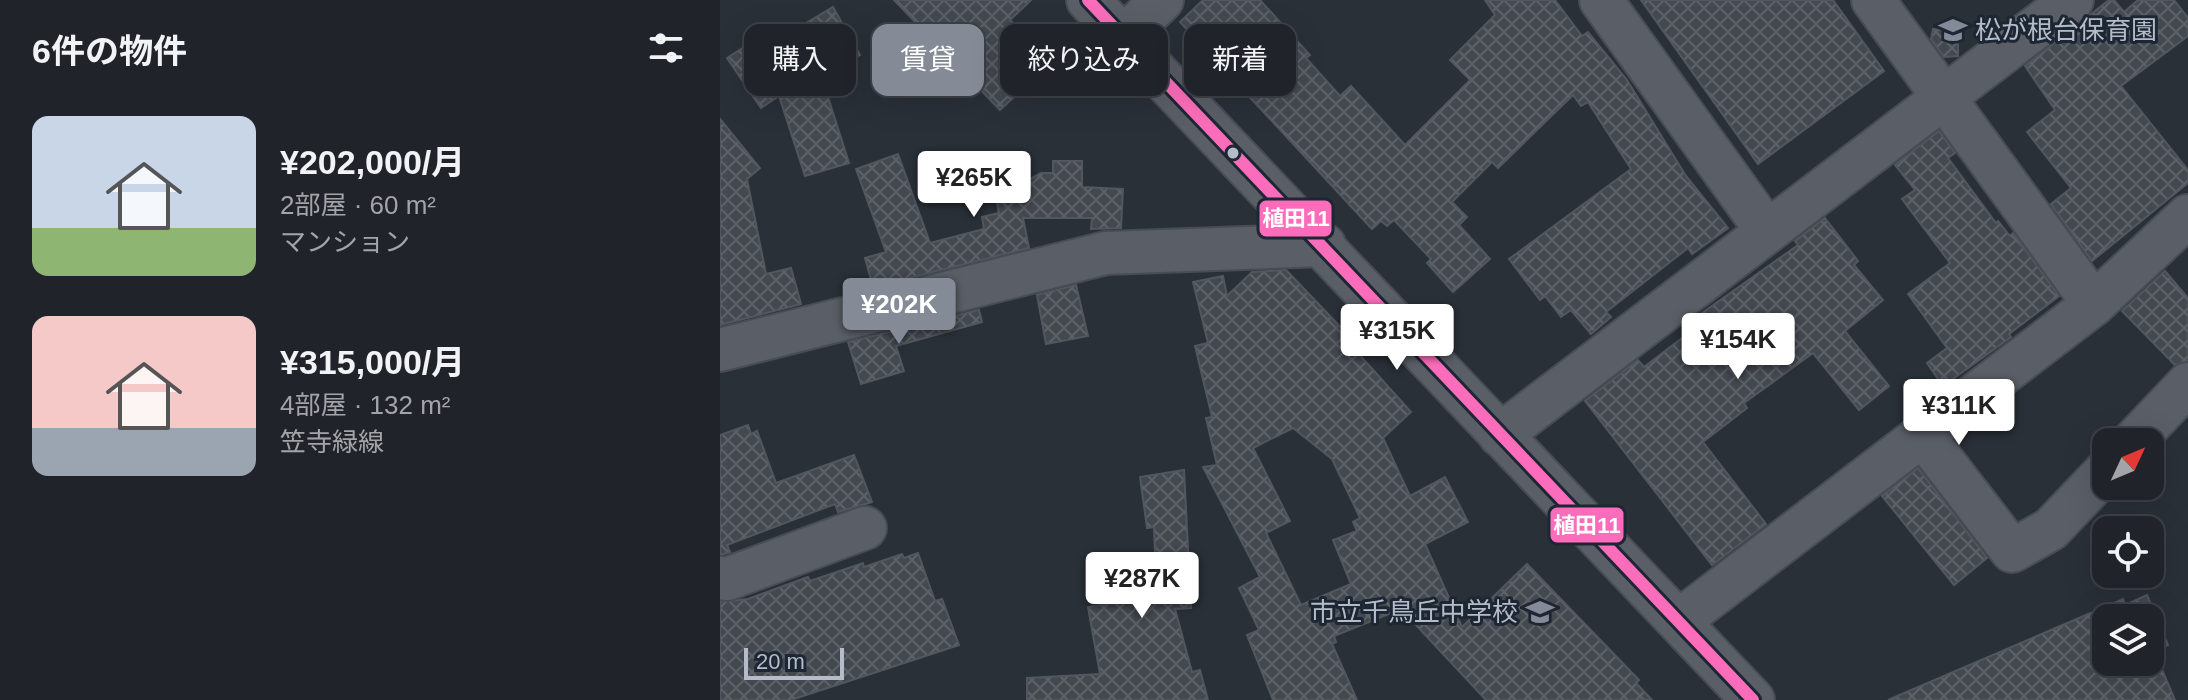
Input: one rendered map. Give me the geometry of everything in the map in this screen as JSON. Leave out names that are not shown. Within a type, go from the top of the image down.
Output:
[{"type":"street","points":[[1088,0],[1111,24]]},
{"type":"street","points":[[1137,24],[1162,0]]},
{"type":"street","points":[[1601,0],[1767,231]]},
{"type":"street","points":[[1873,0],[2094,304]]},
{"type":"street","points":[[1500,435],[2072,0]]},
{"type":"street","points":[[1168,83],[1753,700]]},
{"type":"street","points":[[1679,621],[2094,304],[2188,216]]},
{"type":"street","points":[[720,350],[1106,253],[1324,245]]},
{"type":"street","points":[[2146,428],[2188,384]]},
{"type":"street","points":[[1922,434],[2012,551],[2051,529],[2092,486]]},
{"type":"street","points":[[720,578],[727,579],[865,528]]},
{"type":"building","points":[[894,0],[1031,0],[1010,20],[1014,24],[1000,24],[1000,96],[1015,96],[1000,110],[984,93],[984,24],[917,24]]},
{"type":"building","points":[[1203,0],[1260,0],[1282,24],[1184,26],[1180,22]]},
{"type":"building","points":[[1485,0],[1555,0],[1582,36],[1588,32],[1627,80],[1686,176],[1728,228],[1692,254],[1688,248],[1606,312],[1611,317],[1591,334],[1571,310],[1561,317],[1545,296],[1540,300],[1509,259],[1631,169],[1588,102],[1581,106],[1573,95],[1498,168],[1492,162],[1452,202],[1467,217],[1459,225],[1490,259],[1453,292],[1427,263],[1431,259],[1394,220],[1387,226],[1381,221],[1372,229],[1249,96],[1296,96],[1296,40],[1310,55],[1306,58],[1340,96],[1351,86],[1405,145],[1470,80],[1450,60],[1495,15]]},
{"type":"building","points":[[1641,0],[1833,0],[1884,71],[1758,164]]},
{"type":"building","points":[[2109,0],[2114,0],[2124,12],[2138,0],[2174,0],[2188,18],[2188,36],[2121,86],[2188,170],[2188,183],[2092,261],[2051,204],[2071,188],[2027,132],[2055,110],[2025,66]]},
{"type":"building","points":[[833,7],[843,24],[805,24]]},
{"type":"building","points":[[1933,29],[1958,31],[1958,56],[1944,57],[1931,39]]},
{"type":"building","points":[[744,47],[744,83],[727,58]]},
{"type":"building","points":[[753,96],[779,96],[761,108]]},
{"type":"building","points":[[779,96],[828,96],[849,163],[805,176]]},
{"type":"building","points":[[720,119],[760,168],[747,179],[766,274],[791,268],[801,304],[720,325]]},
{"type":"building","points":[[1939,131],[1955,153],[1948,158],[1996,223],[1998,221],[2010,236],[2013,233],[2059,296],[2009,334],[2011,337],[1943,386],[1927,363],[1947,348],[1908,294],[1950,263],[1902,199],[1915,190],[1895,165]]},
{"type":"building","points":[[898,154],[930,243],[984,229],[982,217],[999,213],[996,198],[1041,173],[1053,173],[1053,161],[1082,161],[1082,187],[1123,189],[1121,228],[1091,229],[1092,218],[1023,218],[1029,248],[873,287],[865,258],[886,252],[856,169]]},
{"type":"building","points":[[1825,218],[1858,261],[1854,265],[1883,300],[1845,331],[1889,386],[1859,410],[1813,353],[1744,403],[1747,408],[1703,442],[1766,524],[1712,565],[1585,401],[1638,360],[1644,367],[1703,322],[1698,316],[1798,245],[1795,241]]},
{"type":"building","points":[[1286,270],[1351,338],[1347,341],[1411,412],[1383,438],[1410,496],[1445,477],[1468,522],[1425,544],[1462,627],[1527,564],[1639,680],[1636,683],[1652,700],[1486,700],[1401,609],[1334,636],[1336,642],[1332,644],[1357,700],[1273,700],[1247,635],[1259,630],[1239,588],[1260,577],[1203,467],[1217,465],[1206,418],[1212,417],[1195,346],[1208,343],[1193,282],[1223,276],[1227,296],[1252,272]],"holes":[[[1293,428],[1332,459],[1360,518],[1353,522],[1357,531],[1333,540],[1351,584],[1301,605],[1266,533],[1290,521],[1253,448]]]},
{"type":"building","points":[[2165,271],[2188,298],[2188,361],[2175,365],[2122,311]]},
{"type":"building","points":[[1076,285],[1088,336],[1046,344],[1037,295]]},
{"type":"building","points":[[979,310],[982,322],[896,346],[904,371],[861,384],[848,342]]},
{"type":"building","points":[[748,425],[751,434],[757,431],[776,483],[854,455],[872,502],[838,512],[835,504],[727,545],[730,552],[720,555],[720,435]]},
{"type":"building","points":[[1918,468],[1987,558],[1954,585],[1882,496]]},
{"type":"building","points":[[1184,470],[1191,608],[1175,609],[1192,672],[1200,670],[1208,700],[1027,700],[1027,678],[1100,674],[1088,607],[1129,600],[1128,583],[1156,582],[1154,527],[1147,528],[1140,477]]},
{"type":"building","points":[[918,553],[935,601],[942,599],[959,645],[791,700],[720,700],[720,602],[748,599],[808,577],[810,581],[863,563],[864,567],[902,554],[904,558]]},
{"type":"building","points":[[2147,595],[2151,604],[2127,604]]},
{"type":"building","points":[[2092,612],[2092,676],[2164,674],[2175,700],[1888,700]]},
{"type":"transit line","name":"植田11","points":[[1088,0],[1753,700]]},
{"type":"place","name":"松が根台保育園","points":[[1953,30]]},
{"type":"place","name":"市立千鳥丘中学校","points":[[1540,612]]}]
